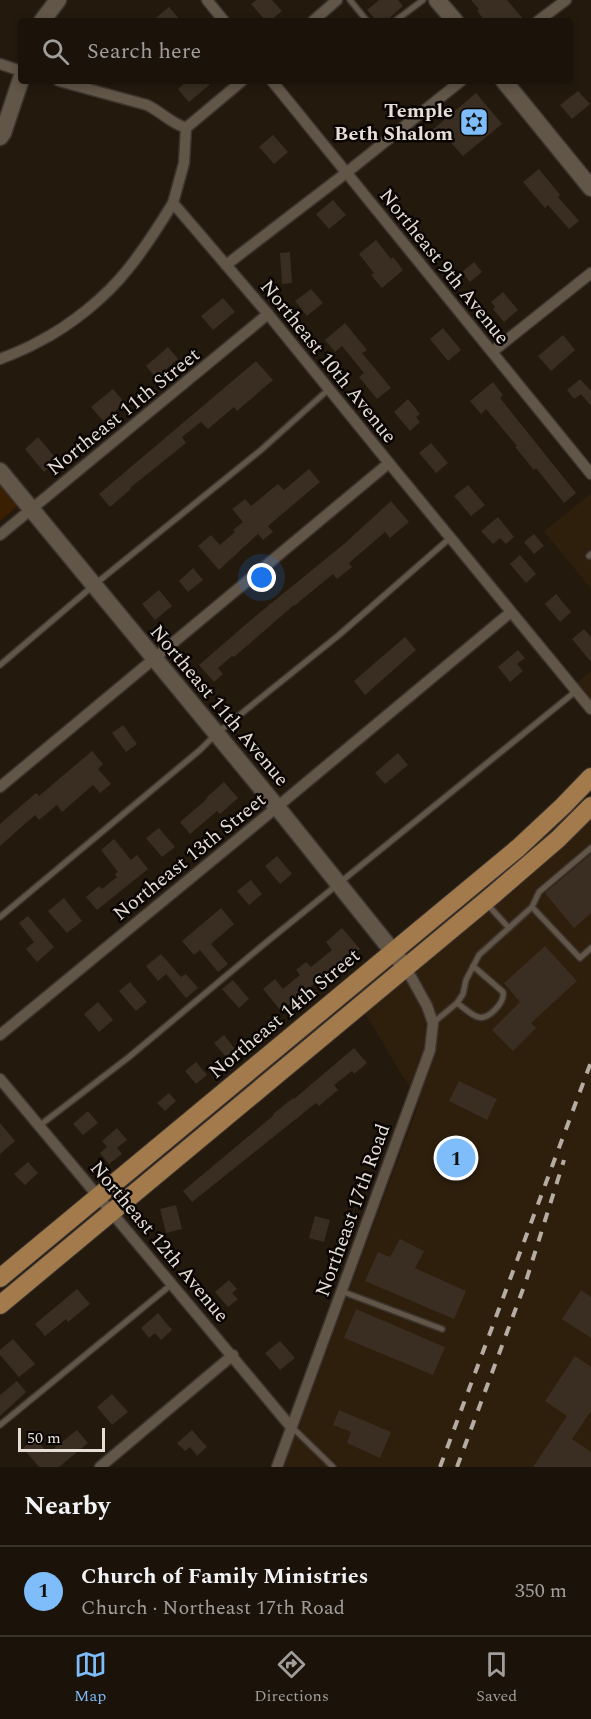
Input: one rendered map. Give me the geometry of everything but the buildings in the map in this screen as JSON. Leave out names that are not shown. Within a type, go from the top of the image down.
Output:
[{"type":"main road","name":"Northeast 14th Street","points":[[0,1278],[518,848],[591,777]]},
{"type":"main road","points":[[0,1305],[485,902],[558,839],[591,806]]},
{"type":"street","points":[[44,18],[58,0]]},
{"type":"street","points":[[207,0],[222,18]]},
{"type":"street","points":[[316,18],[337,0]]},
{"type":"street","points":[[437,0],[452,18]]},
{"type":"street","points":[[542,18],[566,0]]},
{"type":"street","points":[[0,64],[18,70]]},
{"type":"street","points":[[0,137],[19,84]]},
{"type":"street","points":[[70,84],[147,105],[160,111],[173,123],[186,128]]},
{"type":"street","points":[[0,359],[39,342],[72,321],[105,294],[127,270],[152,237],[173,203],[184,163],[186,128],[238,84]]},
{"type":"street","name":"Northeast 9th Avenue","points":[[274,84],[591,474]]},
{"type":"street","points":[[226,265],[457,84]]},
{"type":"street","points":[[506,84],[591,188]]},
{"type":"street","name":"Northeast 10th Avenue","points":[[173,203],[268,314],[591,709]]},
{"type":"street","points":[[492,352],[591,273]]},
{"type":"street","name":"Northeast 11th Street","points":[[0,535],[268,314]]},
{"type":"street","points":[[0,787],[389,463]]},
{"type":"street","name":"Northeast 11th Avenue","points":[[0,471],[277,807],[406,968]]},
{"type":"street","name":"Northeast 13th Street","points":[[0,1035],[511,612]]},
{"type":"street","points":[[406,968],[427,1006],[433,1023]]},
{"type":"street","name":"Northeast 17th Road","points":[[277,1467],[430,1050],[433,1023]]},
{"type":"street","name":"Northeast 12th Avenue","points":[[0,1078],[291,1427]]},
{"type":"street","points":[[100,1467],[233,1355]]},
{"type":"lane","points":[[350,0],[365,18]]},
{"type":"lane","points":[[399,18],[423,0]]},
{"type":"lane","points":[[0,665],[94,585],[261,450],[329,389]]},
{"type":"lane","points":[[0,917],[200,750],[216,734],[339,635],[450,538]]},
{"type":"lane","points":[[39,1126],[129,1057],[576,691]]},
{"type":"lane","points":[[433,1023],[457,1003],[479,955],[532,907],[539,892],[591,848]]},
{"type":"lane","points":[[485,902],[509,928]]},
{"type":"lane","points":[[532,907],[580,958],[591,948]]},
{"type":"lane","points":[[457,1003],[477,1017],[483,1017],[502,1002],[503,992],[473,966]]},
{"type":"lane","points":[[0,1425],[172,1284]]},
{"type":"lane","points":[[342,1291],[442,1329]]},
{"type":"lane","points":[[291,1427],[333,1467]]},
{"type":"shaded area","points":[[0,471],[24,500],[0,521]]},
{"type":"shaded area","points":[[591,494],[591,589],[544,531]]},
{"type":"shaded area","points":[[591,671],[591,700],[577,683]]},
{"type":"shaded area","points":[[591,817],[591,1467],[284,1467],[436,1053],[439,1021],[414,970]]},
{"type":"shaded area","points":[[404,977],[421,1008],[426,1023],[424,1048],[409,1087],[364,1011]]},
{"type":"railway","points":[[440,1467],[591,1062]]},
{"type":"railway","points":[[457,1467],[526,1281],[564,1160]]},
{"type":"place","name":"Temple Beth Shalom","points":[[474,122]]},
{"type":"place","name":"Church of Family Ministries","points":[[456,1158]]}]
